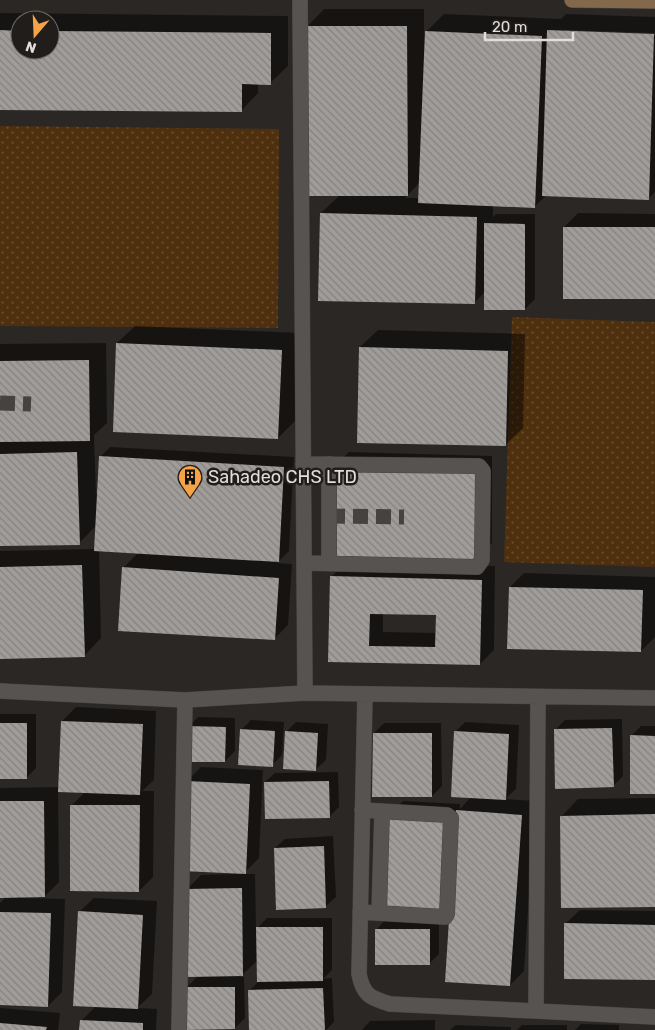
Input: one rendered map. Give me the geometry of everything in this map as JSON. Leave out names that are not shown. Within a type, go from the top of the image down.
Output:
[{"type":"street","points":[[300,0],[305,693]]},
{"type":"street","points":[[572,0],[655,1]]},
{"type":"street","points":[[304,464],[479,466],[483,471],[482,560],[477,567],[304,563]]},
{"type":"street","points":[[329,464],[329,564]]},
{"type":"street","points":[[304,515],[329,516]]},
{"type":"street","points":[[0,691],[185,700],[305,693],[655,698]]},
{"type":"street","points":[[364,695],[359,974],[362,989],[374,1000],[390,1004],[655,1017]]},
{"type":"street","points":[[536,1011],[538,697]]},
{"type":"street","points":[[178,1030],[185,700]]},
{"type":"street","points":[[360,912],[445,917],[447,914],[451,818],[447,815],[362,810]]},
{"type":"street","points":[[379,913],[382,811]]},
{"type":"shaded area","points":[[0,126],[279,129],[278,328],[0,326]]},
{"type":"shaded area","points":[[512,317],[655,322],[655,567],[504,562]]},
{"type":"building","points":[[306,26],[407,26],[408,196],[306,196]]},
{"type":"building","points":[[0,30],[10,30],[10,60],[60,60],[60,31],[271,33],[271,85],[242,84],[242,112],[0,110]]},
{"type":"building","points":[[547,30],[654,34],[649,200],[542,196]]},
{"type":"building","points":[[425,31],[542,36],[535,208],[418,203]]},
{"type":"building","points":[[320,213],[477,217],[475,304],[318,301]]},
{"type":"building","points":[[484,223],[525,224],[525,310],[484,310]]},
{"type":"building","points":[[563,227],[655,227],[655,299],[563,299]]},
{"type":"building","points":[[116,343],[282,350],[278,439],[113,432]]},
{"type":"building","points":[[359,347],[508,351],[506,446],[357,443]]},
{"type":"building","points":[[89,360],[90,441],[0,442],[0,361]]},
{"type":"building","points":[[77,452],[80,545],[0,546],[0,454]]},
{"type":"building","name":"Sahadeo CHS LTD","points":[[99,456],[284,467],[279,562],[94,551]]},
{"type":"building","points":[[330,469],[475,473],[475,561],[331,556]]},
{"type":"building","points":[[82,565],[85,657],[0,659],[0,567]]},
{"type":"building","points":[[122,567],[279,578],[275,640],[118,631]]},
{"type":"building","points":[[330,576],[482,580],[480,665],[328,662]],"holes":[[[370,614],[436,615],[435,647],[369,646]]]},
{"type":"building","points":[[509,587],[643,590],[641,652],[507,649]]},
{"type":"building","points":[[61,721],[143,724],[140,795],[58,792]]},
{"type":"building","points":[[0,723],[27,723],[27,779],[0,779]]},
{"type":"building","points":[[187,726],[226,727],[225,762],[187,762]]},
{"type":"building","points":[[612,728],[614,787],[555,789],[554,729]]},
{"type":"building","points":[[240,729],[275,731],[273,767],[238,765]]},
{"type":"building","points":[[285,731],[318,733],[316,771],[283,769]]},
{"type":"building","points":[[454,731],[509,734],[506,800],[451,797]]},
{"type":"building","points":[[373,733],[432,733],[432,797],[372,797]]},
{"type":"building","points":[[630,735],[655,736],[655,794],[630,794]]},
{"type":"building","points":[[186,781],[250,784],[246,874],[182,871]]},
{"type":"building","points":[[329,781],[330,818],[265,819],[264,782]]},
{"type":"building","points":[[0,801],[44,801],[45,897],[0,898]]},
{"type":"building","points":[[70,805],[140,805],[139,892],[70,891]]},
{"type":"building","points":[[456,810],[522,815],[510,986],[445,982]]},
{"type":"building","points":[[655,814],[655,907],[561,908],[560,816]]},
{"type":"building","points":[[387,815],[446,818],[444,913],[384,910]]},
{"type":"building","points":[[324,846],[326,908],[276,910],[274,848]]},
{"type":"building","points":[[242,888],[243,976],[188,977],[186,889]]},
{"type":"building","points":[[78,911],[143,915],[138,1009],[73,1006]]},
{"type":"building","points":[[0,912],[51,913],[48,1007],[0,1005]]},
{"type":"building","points":[[564,923],[655,925],[655,980],[564,979]]},
{"type":"building","points":[[256,927],[323,927],[323,981],[257,982]]},
{"type":"building","points":[[375,929],[430,929],[430,965],[375,965]]},
{"type":"building","points":[[185,987],[235,987],[235,1029],[186,1030]]},
{"type":"building","points":[[323,988],[325,1030],[249,1030],[248,990]]},
{"type":"building","points":[[80,1020],[143,1023],[143,1030],[79,1030]]},
{"type":"building","points":[[0,1023],[47,1027],[46,1030],[0,1030]]},
{"type":"tunnel","points":[[0,403],[31,404]]},
{"type":"tunnel","points":[[330,516],[404,517]]},
{"type":"place","name":"Sahadeo CHS LTD","points":[[190,498]]}]
